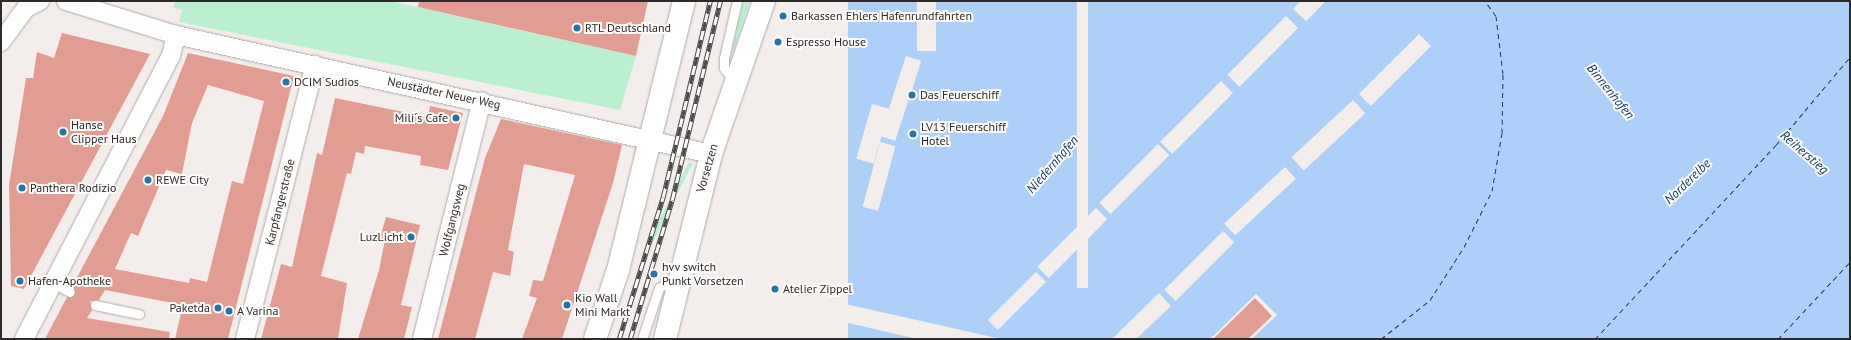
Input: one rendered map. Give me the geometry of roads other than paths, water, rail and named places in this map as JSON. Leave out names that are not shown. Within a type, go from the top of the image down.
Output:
[{"type":"main road","points":[[595,339],[618,270],[684,1]]},
{"type":"main road","name":"Vorsetzen","points":[[665,339],[679,275],[710,154],[764,1]]},
{"type":"street","name":"Neustädter Neuer Weg","points":[[66,1],[176,35],[651,138],[710,154]]},
{"type":"street","points":[[1,42],[28,4]]},
{"type":"street","points":[[24,339],[171,56],[176,35]]},
{"type":"street","name":"Karpfangerstraße","points":[[245,339],[315,65]]},
{"type":"street","name":"Wolfgangsweg","points":[[422,339],[482,101]]},
{"type":"lane","points":[[735,84],[724,68],[724,58],[737,1]]},
{"type":"lane","points":[[642,339],[659,288],[679,275]]},
{"type":"lane","points":[[53,283],[70,292]]},
{"type":"lane","points":[[95,305],[139,314]]},
{"type":"water","points":[[848,1],[1850,1],[1850,339],[848,339]]},
{"type":"railway","points":[[619,339],[663,197],[710,1]]},
{"type":"railway","points":[[630,339],[672,200],[720,1]]},
{"type":"place","name":"Barkassen Ehlers Hafenrundfahrten","points":[[783,16]]},
{"type":"place","name":"RTL Deutschland","points":[[577,28]]},
{"type":"place","name":"Espresso House","points":[[778,42]]},
{"type":"place","name":"DCIM Sudios","points":[[286,82]]},
{"type":"place","name":"Das Feuerschiff","points":[[912,95]]},
{"type":"place","name":"Mili´s Cafe","points":[[456,118]]},
{"type":"place","name":"Hanse Clipper Haus","points":[[63,132]]},
{"type":"place","name":"LV13 Feuerschiff Hotel","points":[[913,134]]},
{"type":"place","name":"REWE City","points":[[148,180]]},
{"type":"place","name":"Panthera Rodizio","points":[[22,188]]},
{"type":"place","name":"LuzLicht","points":[[411,237]]},
{"type":"place","name":"hvv switch Punkt Vorsetzen","points":[[654,274]]},
{"type":"place","name":"Hafen-Apotheke","points":[[20,281]]},
{"type":"place","name":"Atelier Zippel","points":[[775,289]]},
{"type":"place","name":"Kio Wall Mini Markt","points":[[567,305]]},
{"type":"place","name":"Paketda","points":[[218,308]]},
{"type":"place","name":"A Varina","points":[[229,311]]},
{"type":"water label","name":"Binnenhafen","points":[[1610,92]]},
{"type":"water label","name":"Reiherstieg","points":[[1804,153]]},
{"type":"water label","name":"Niedernhafen","points":[[1053,165]]},
{"type":"water label","name":"Norderelbe","points":[[1688,182]]}]
